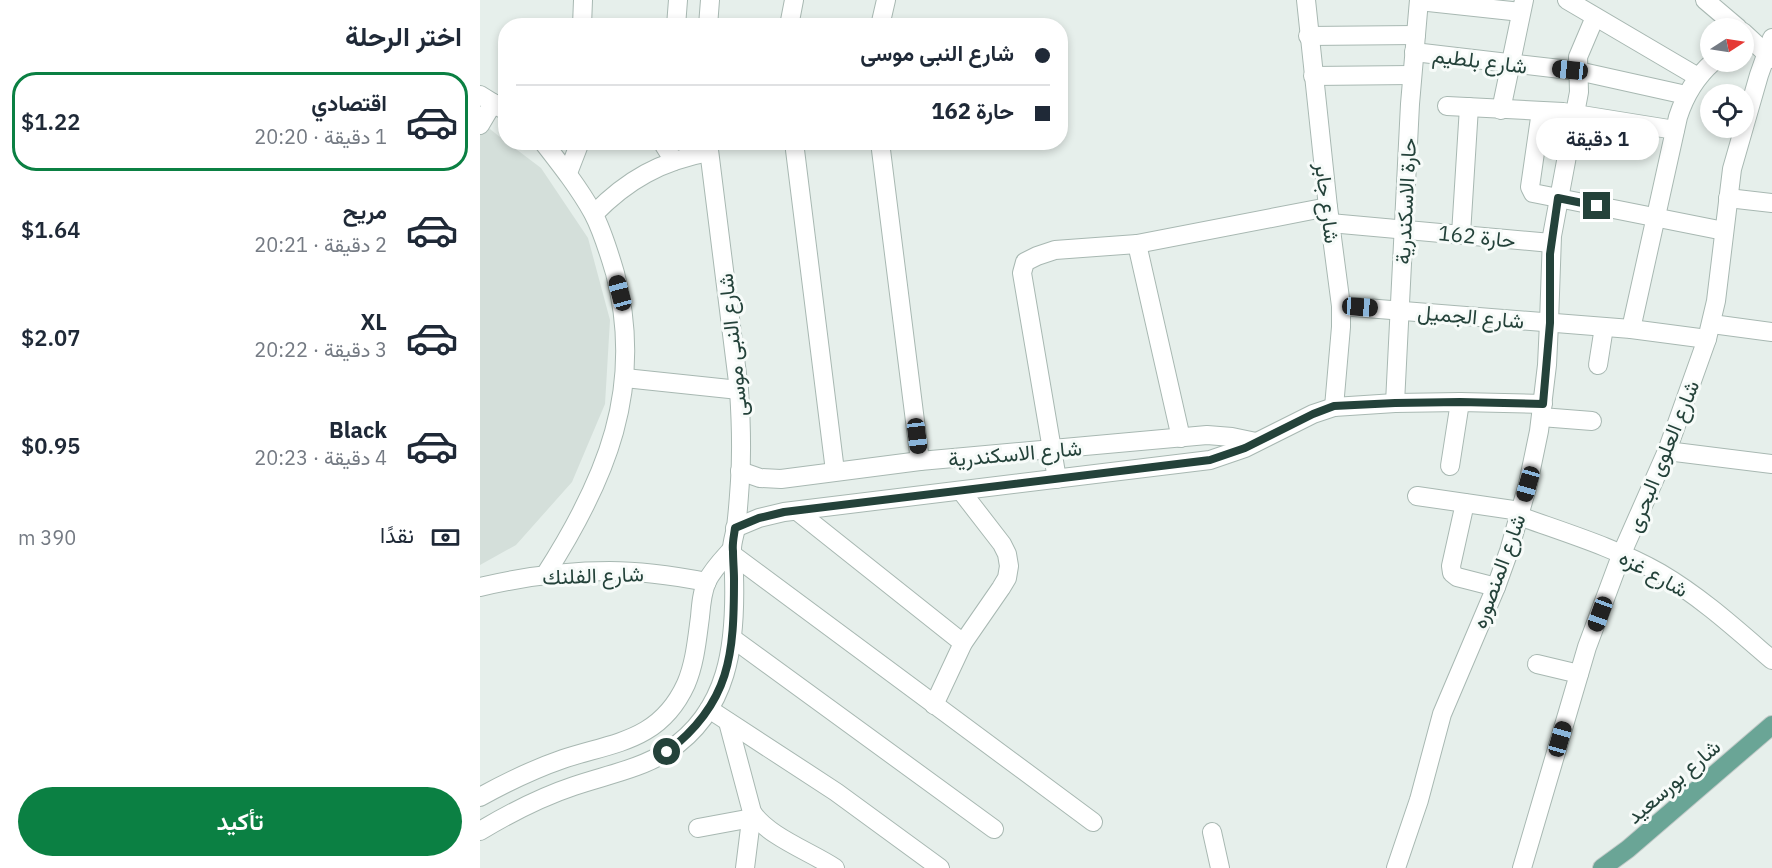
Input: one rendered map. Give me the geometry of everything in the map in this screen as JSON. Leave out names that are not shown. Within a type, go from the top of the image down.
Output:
[{"type":"main road","name":"شارع بورسعيد","points":[[1602,868],[1628,849],[1772,725]]},
{"type":"street","points":[[582,18],[583,0]]},
{"type":"street","points":[[677,18],[678,0]]},
{"type":"street","points":[[709,18],[710,0]]},
{"type":"street","points":[[791,18],[794,0]]},
{"type":"street","points":[[882,18],[886,0]]},
{"type":"street","name":"شارع جابر","points":[[1306,0],[1308,36],[1341,306],[1334,406]]},
{"type":"street","points":[[1419,0],[1523,6],[1501,110]]},
{"type":"street","name":"حارة الاسكندرية","points":[[1395,403],[1412,75],[1419,0]]},
{"type":"street","points":[[1567,0],[1589,9],[1698,77]]},
{"type":"street","points":[[1705,0],[1726,18]]},
{"type":"street","name":"شارع المنصوره","points":[[1396,868],[1419,800],[1442,714],[1496,586],[1520,513],[1534,458],[1542,410],[1550,323],[1551,243],[1579,92],[1578,57],[1589,9]]},
{"type":"street","name":"شارع بلطيم","points":[[1308,36],[1415,44],[1511,64],[1578,71],[1686,95]]},
{"type":"street","points":[[1754,40],[1770,50]]},
{"type":"street","name":"شارع العلوى البحرى","points":[[1522,868],[1579,674],[1622,553],[1667,451],[1709,332],[1734,162],[1770,50]]},
{"type":"street","points":[[1631,329],[1675,130],[1686,95],[1703,72]]},
{"type":"street","points":[[1313,76],[1412,75]]},
{"type":"street","points":[[480,125],[493,103]]},
{"type":"street","points":[[1447,106],[1574,114],[1675,130]]},
{"type":"street","points":[[1461,234],[1469,107]]},
{"type":"street","points":[[1541,111],[1531,190],[1536,194],[1724,231]]},
{"type":"street","points":[[545,575],[564,546],[596,484],[610,450],[625,378],[625,335],[620,293],[609,252],[594,214],[568,173],[549,150]]},
{"type":"street","points":[[568,173],[578,150]]},
{"type":"street","points":[[667,150],[674,161]]},
{"type":"street","points":[[594,214],[629,183],[649,171],[701,150]]},
{"type":"street","name":"شارع النبى موسى","points":[[480,831],[546,797],[635,767],[667,752],[683,740],[709,710],[724,679],[729,663],[732,638],[733,552],[740,471],[739,390],[708,150]]},
{"type":"street","points":[[795,150],[835,471]]},
{"type":"street","points":[[881,150],[920,461]]},
{"type":"street","points":[[1728,198],[1772,203]]},
{"type":"street","name":"حارة 162","points":[[1053,450],[1022,273],[1025,262],[1037,256],[1055,250],[1137,244],[1329,215],[1404,229],[1551,243]]},
{"type":"street","points":[[1137,244],[1181,438]]},
{"type":"street","name":"شارع الجميل","points":[[1341,306],[1631,329],[1772,332]]},
{"type":"street","points":[[1598,365],[1604,327]]},
{"type":"street","points":[[625,378],[739,390]]},
{"type":"street","points":[[1450,466],[1460,402]]},
{"type":"street","name":"شارع الاسكندرية","points":[[735,528],[759,518],[797,511],[1198,462],[1228,455],[1334,406],[1460,402],[1542,410],[1592,421]]},
{"type":"street","name":"شارع الاسكندرية","points":[[740,471],[771,479],[920,461],[1220,435],[1256,442]]},
{"type":"street","points":[[1053,450],[1057,479]]},
{"type":"street","points":[[1667,451],[1772,464]]},
{"type":"street","points":[[934,705],[963,644],[1007,578],[1009,566],[1002,543],[961,491]]},
{"type":"street","name":"شارع غزه","points":[[1417,496],[1520,513],[1622,553],[1660,573],[1697,597],[1772,660]]},
{"type":"street","points":[[1465,503],[1451,566],[1452,573],[1457,577],[1496,586]]},
{"type":"street","points":[[797,511],[963,644]]},
{"type":"street","points":[[480,797],[535,770],[564,759],[622,743],[649,730],[664,717],[676,701],[692,666],[707,582],[718,564],[733,552],[934,705],[1094,822]]},
{"type":"street","name":"شارع الفلنك","points":[[480,587],[545,575],[610,571],[642,572],[707,582]]},
{"type":"street","points":[[732,638],[994,829]]},
{"type":"street","points":[[1537,664],[1579,674]]},
{"type":"street","points":[[709,710],[836,792],[940,868]]},
{"type":"street","points":[[728,722],[752,815],[746,868]]},
{"type":"street","points":[[698,828],[752,815]]},
{"type":"street","points":[[752,815],[767,829],[835,868]]},
{"type":"street","points":[[1212,832],[1221,868]]},
{"type":"shaded area","points":[[480,121],[498,136],[498,150],[517,150],[541,168],[588,238],[610,320],[605,404],[572,482],[516,545],[480,565]]},
{"type":"route","points":[[667,752],[683,740],[709,710],[718,695],[729,663],[734,600],[732,549],[735,528],[759,518],[784,512],[1210,460],[1234,453],[1323,409],[1334,406],[1460,402],[1543,404],[1550,323],[1550,254],[1558,198],[1597,206]]}]
